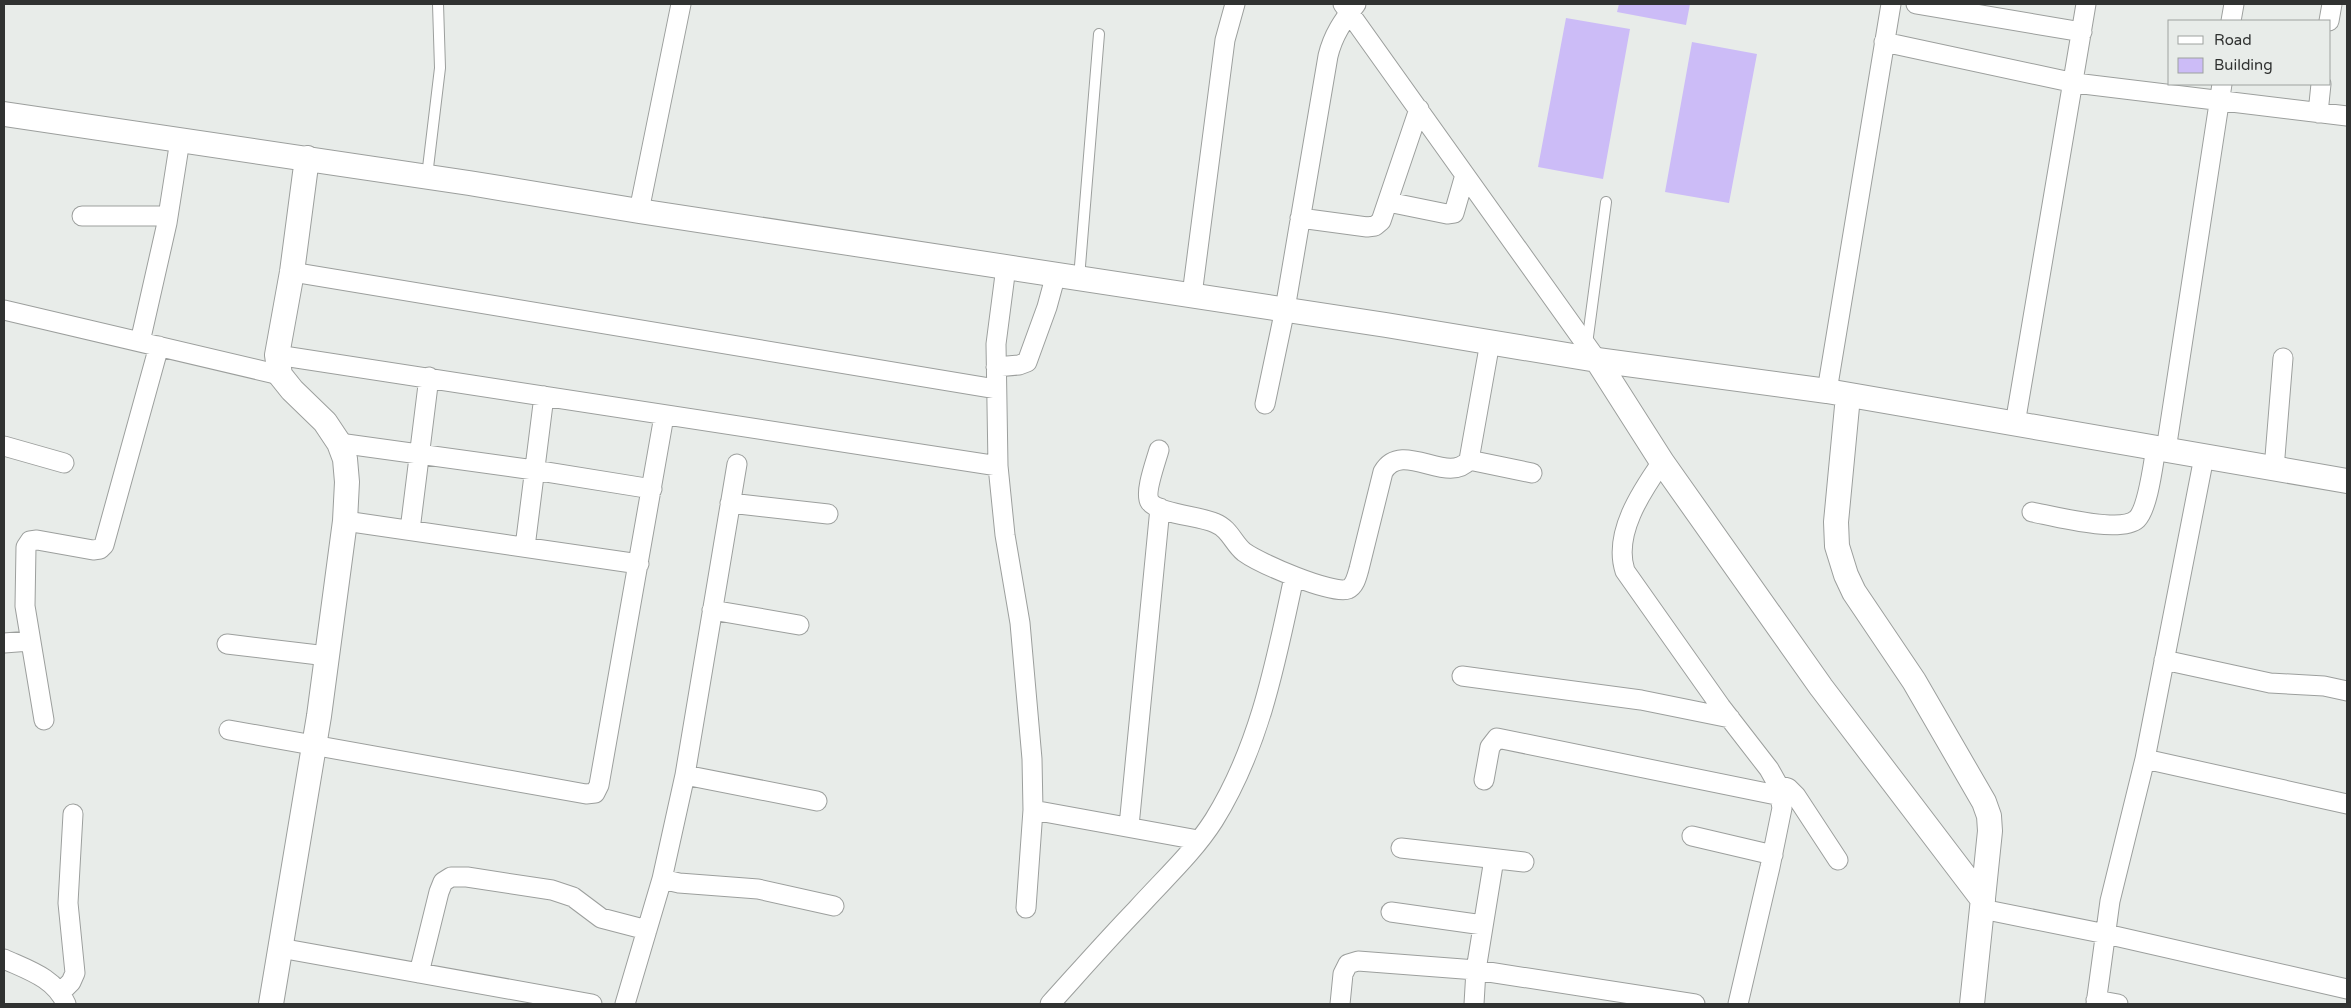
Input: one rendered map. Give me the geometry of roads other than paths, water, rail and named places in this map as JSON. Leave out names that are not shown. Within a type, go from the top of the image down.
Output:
[{"type":"street","points":[[638,211],[681,4]]},
{"type":"street","points":[[1192,295],[1225,40],[1235,4]]},
{"type":"street","points":[[1891,4],[1884,42],[1837,394],[1836,522],[1838,546],[1846,575],[1854,592],[1914,681],[1984,802],[1989,816],[1990,831],[1972,1004]]},
{"type":"street","points":[[1916,4],[2082,32]]},
{"type":"street","points":[[2015,424],[2075,83],[2086,4]]},
{"type":"street","points":[[2231,20],[2234,4]]},
{"type":"street","points":[[2329,20],[2332,4]]},
{"type":"street","points":[[1264,404],[1285,309],[1328,56],[1332,40],[1350,7],[1419,109],[1592,353],[1662,462],[1822,687],[1982,905],[2347,989]]},
{"type":"street","points":[[1884,42],[2075,83],[2220,93],[2318,113],[2347,116]]},
{"type":"street","points":[[2318,113],[2321,85]]},
{"type":"street","points":[[2032,512],[2112,525],[2130,523],[2138,518],[2144,506],[2161,450],[2220,93]]},
{"type":"street","points":[[1300,218],[1368,227],[1375,226],[1381,221],[1419,109]]},
{"type":"street","points":[[4,114],[427,176],[638,211],[1490,342],[1592,353],[2347,481]]},
{"type":"street","points":[[140,342],[168,216],[180,140]]},
{"type":"street","points":[[271,1004],[327,656],[345,521],[347,482],[345,460],[339,444],[325,422],[292,390],[279,365],[307,158]]},
{"type":"street","points":[[1388,202],[1447,214],[1454,213],[1466,175]]},
{"type":"street","points":[[82,216],[168,216]]},
{"type":"street","points":[[1006,267],[996,344],[998,466],[1005,536],[1023,656],[1032,759],[1033,810],[1026,908]]},
{"type":"street","points":[[292,272],[996,389]]},
{"type":"street","points":[[996,367],[1019,365],[1027,362],[1047,307],[1056,274]]},
{"type":"street","points":[[4,310],[159,346],[279,365],[430,377],[664,416],[998,466]]},
{"type":"street","points":[[1158,450],[1148,497],[1151,503],[1160,508],[1214,522],[1223,527],[1245,552],[1294,577],[1340,590],[1349,588],[1354,583],[1383,472],[1388,464],[1396,460],[1409,460],[1454,469],[1463,467],[1469,460],[1490,342]]},
{"type":"street","points":[[44,720],[25,606],[26,547],[30,541],[37,540],[93,550],[100,550],[104,545],[159,346]]},
{"type":"street","points":[[2274,469],[2282,358]]},
{"type":"street","points":[[410,530],[430,377]]},
{"type":"street","points":[[525,547],[544,396]]},
{"type":"street","points":[[229,730],[586,794],[595,792],[599,785],[664,416]]},
{"type":"street","points":[[339,444],[534,470],[652,489]]},
{"type":"street","points":[[4,446],[64,463]]},
{"type":"street","points":[[2118,1004],[2096,1002],[2110,901],[2145,759],[2204,457]]},
{"type":"street","points":[[1469,460],[1532,473]]},
{"type":"street","points":[[1662,462],[1646,484],[1626,530],[1621,558],[1625,571],[1730,718],[1769,769],[1780,791],[1782,808],[1773,855],[1738,1004]]},
{"type":"street","points":[[625,1004],[662,879],[685,775],[737,464]]},
{"type":"street","points":[[730,503],[828,514]]},
{"type":"street","points":[[1129,826],[1160,508]]},
{"type":"street","points":[[345,521],[639,564]]},
{"type":"street","points":[[1050,1004],[1213,822],[1234,785],[1256,730],[1272,680],[1294,577]]},
{"type":"street","points":[[712,610],[799,625]]},
{"type":"street","points":[[4,643],[30,641]]},
{"type":"street","points":[[226,644],[327,656]]},
{"type":"street","points":[[2164,660],[2253,680],[2324,686],[2347,691]]},
{"type":"street","points":[[1462,676],[1641,700],[1730,718]]},
{"type":"street","points":[[1484,780],[1490,747],[1497,738],[1780,791],[1788,788],[1796,796],[1838,860]]},
{"type":"street","points":[[2145,759],[2347,804]]},
{"type":"street","points":[[685,775],[817,801]]},
{"type":"street","points":[[1033,810],[1198,840]]},
{"type":"street","points":[[4,959],[41,976],[64,998],[75,973],[68,903],[73,814]]},
{"type":"street","points":[[1692,836],[1773,855]]},
{"type":"street","points":[[1401,848],[1524,862]]},
{"type":"street","points":[[1474,1004],[1476,970],[1494,858]]},
{"type":"street","points":[[418,973],[438,892],[443,882],[451,878],[468,877],[552,890],[573,897],[601,918],[647,930]]},
{"type":"street","points":[[662,879],[679,883],[758,889],[834,906]]},
{"type":"street","points":[[1391,912],[1483,925]]},
{"type":"street","points":[[280,948],[592,1004]]},
{"type":"street","points":[[1340,1004],[1343,974],[1348,964],[1358,961],[1476,970],[1695,1004]]},
{"type":"lane","points":[[427,176],[440,68],[438,4]]},
{"type":"lane","points":[[1078,278],[1099,34]]},
{"type":"lane","points":[[1592,353],[1606,202]]}]
